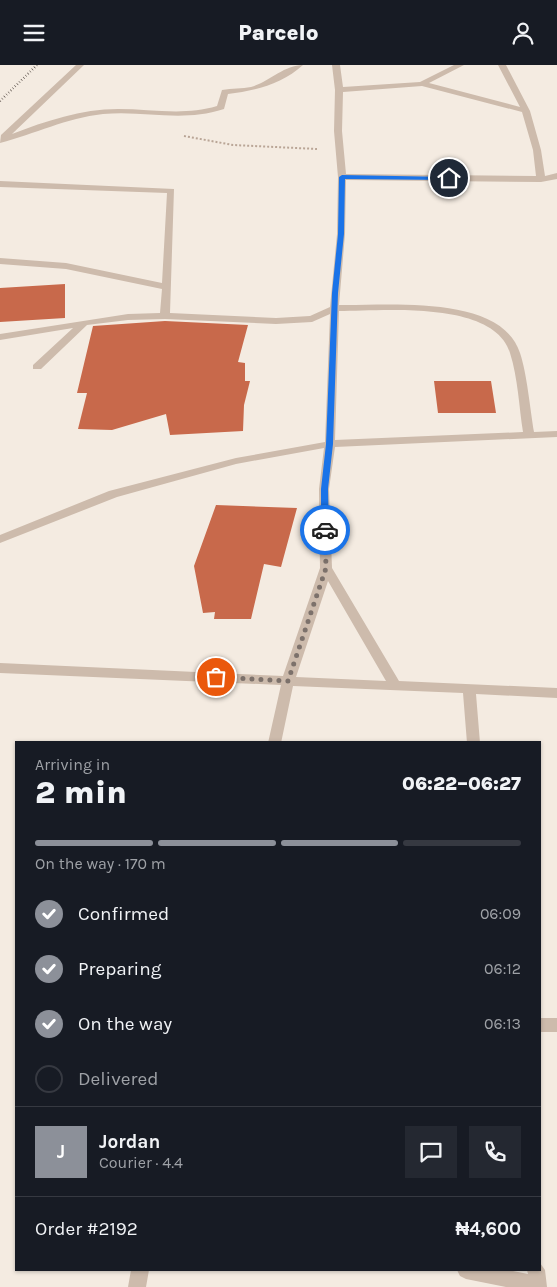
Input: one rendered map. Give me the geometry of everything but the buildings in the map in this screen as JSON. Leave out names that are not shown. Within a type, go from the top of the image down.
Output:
[{"type":"street","points":[[0,141],[80,65]]},
{"type":"street","points":[[0,141],[52,122],[104,112],[208,113],[221,107],[225,93],[252,89],[268,83],[299,65]]},
{"type":"street","points":[[274,741],[288,681],[326,568],[324,489],[330,444],[334,307],[341,234],[342,177],[339,89],[336,65]]},
{"type":"street","points":[[422,84],[460,65]]},
{"type":"street","points":[[502,65],[526,111],[537,150],[540,179]]},
{"type":"street","points":[[339,89],[422,84],[526,111]]},
{"type":"street","points":[[342,177],[540,179],[557,176]]},
{"type":"street","points":[[0,184],[171,191],[165,316]]},
{"type":"street","points":[[0,261],[66,266],[167,287]]},
{"type":"street","points":[[0,337],[128,317],[165,316],[276,321],[312,319],[334,307],[428,309],[465,314],[489,321],[504,333],[515,352],[529,435]]},
{"type":"street","points":[[37,367],[84,323]]},
{"type":"street","points":[[0,539],[113,494],[236,461],[330,444],[557,434]]},
{"type":"street","points":[[326,568],[394,684]]},
{"type":"street","points":[[0,668],[394,684],[557,693]]},
{"type":"street","points":[[469,688],[474,741]]},
{"type":"street","points":[[541,1025],[557,1025]]},
{"type":"street","points":[[137,1287],[140,1271]]},
{"type":"street","points":[[472,1271],[537,1281]]},
{"type":"path","points":[[157,114],[177,134],[200,141],[340,150]]},
{"type":"railway","points":[[0,101],[37,65]]},
{"type":"way so far","points":[[216,677],[288,681],[326,568],[325,530]]},
{"type":"route","points":[[325,530],[324,489],[330,444],[335,293],[341,234],[342,177],[449,178]]}]
